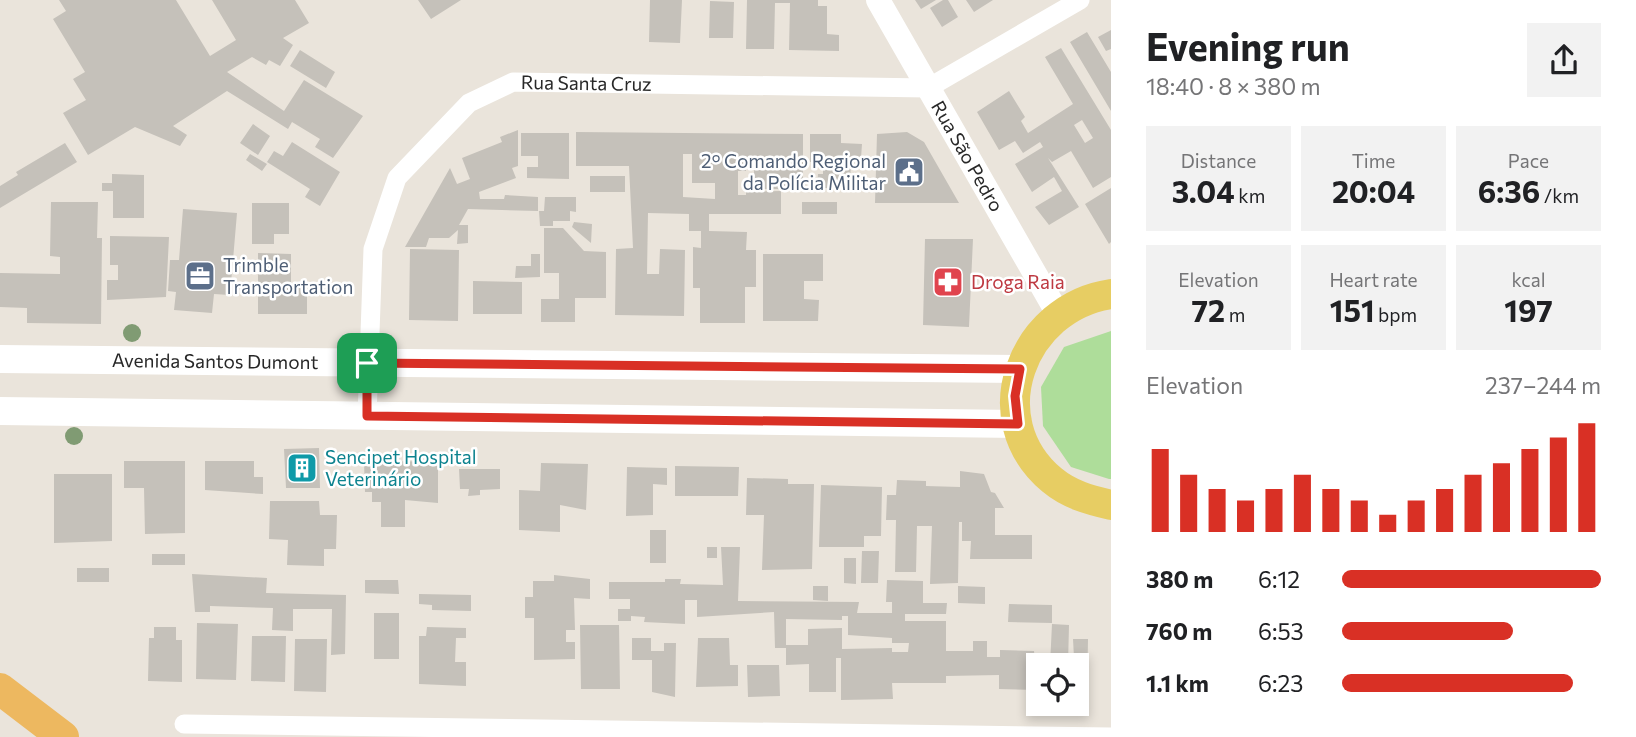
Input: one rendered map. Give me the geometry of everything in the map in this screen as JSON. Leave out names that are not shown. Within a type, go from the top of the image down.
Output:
[{"type":"highway","points":[[0,689],[63,737]]},
{"type":"main road","points":[[1111,294],[1090,297],[1058,314],[1035,338],[1020,369],[1015,396],[1018,424],[1031,454],[1052,480],[1079,497],[1111,505]]},
{"type":"main road","name":"Avenida Santos Dumont","points":[[0,359],[1020,369]]},
{"type":"main road","points":[[0,411],[1018,424]]},
{"type":"street","name":"Rua São Pedro","points":[[877,0],[1058,314]]},
{"type":"street","points":[[928,88],[1080,0]]},
{"type":"street","name":"Rua Santa Cruz","points":[[367,416],[373,249],[397,178],[469,103],[513,82],[928,88]]},
{"type":"street","points":[[184,724],[1111,737]]},
{"type":"green space","points":[[1111,331],[1109,479],[1071,467],[1043,426],[1041,387],[1064,347]]},
{"type":"building","points":[[59,0],[176,0],[210,56],[236,40],[212,0],[295,0],[309,23],[283,38],[293,45],[280,66],[269,60],[266,65],[252,57],[227,72],[284,111],[304,80],[363,116],[333,158],[315,147],[320,139],[292,122],[288,129],[227,91],[173,126],[187,135],[180,146],[135,127],[88,155],[63,113],[86,100],[73,79],[85,72],[53,19],[66,11]]},
{"type":"building","points":[[418,0],[461,0],[431,19]]},
{"type":"building","points":[[650,0],[682,0],[680,43],[649,42]]},
{"type":"building","points":[[747,0],[818,0],[818,6],[827,6],[827,34],[839,35],[839,51],[789,50],[790,3],[775,3],[774,49],[746,49]]},
{"type":"building","points":[[915,0],[936,0],[921,9]]},
{"type":"building","points":[[948,0],[958,17],[942,27],[930,8]]},
{"type":"building","points":[[966,0],[993,0],[974,12]]},
{"type":"building","points":[[710,1],[734,2],[733,38],[709,38]]},
{"type":"building","points":[[1111,30],[1111,49],[1106,51],[1098,37]]},
{"type":"building","points":[[1087,32],[1111,72],[1111,111],[1070,42]]},
{"type":"building","points":[[1061,48],[1111,130],[1111,177],[1093,188],[1071,151],[1052,162],[1048,158],[1079,207],[1049,225],[1035,207],[1062,191],[1054,177],[1032,192],[1015,164],[1043,147],[1040,142],[1023,153],[1015,141],[999,150],[977,112],[1009,91],[1025,117],[1021,121],[1028,133],[1073,104],[1045,57]],"holes":[[[1082,120],[1093,138],[1085,143],[1074,125]]]},
{"type":"building","points":[[300,50],[335,72],[326,88],[290,66]]},
{"type":"building","points":[[253,124],[270,136],[258,155],[240,143]]},
{"type":"building","points":[[518,130],[518,166],[512,168],[516,178],[479,192],[480,199],[504,199],[505,195],[538,197],[538,211],[468,209],[459,225],[468,225],[468,243],[457,244],[458,230],[449,238],[429,238],[426,247],[405,247],[450,168],[457,184],[470,179],[462,158],[502,142],[500,137]]},
{"type":"building","points":[[576,132],[803,134],[803,189],[754,189],[754,159],[746,159],[746,171],[738,171],[738,195],[746,195],[746,192],[781,191],[781,214],[709,214],[709,231],[747,232],[746,250],[756,250],[756,287],[745,287],[745,323],[700,323],[700,288],[693,288],[693,247],[701,248],[701,231],[689,231],[689,214],[648,213],[647,274],[659,274],[660,249],[685,250],[684,316],[615,315],[616,249],[633,248],[629,166],[576,166]],"holes":[[[683,154],[692,154],[692,183],[715,183],[715,199],[683,197]]]},
{"type":"building","name":"2º Comando Regional da Polícia Militar","points":[[907,132],[924,142],[959,203],[875,203],[877,134]]},
{"type":"building","points":[[521,133],[569,133],[569,179],[527,178],[527,167],[538,167],[538,156],[521,156]]},
{"type":"building","points":[[810,134],[841,134],[841,143],[862,144],[861,158],[851,157],[850,188],[817,188],[818,174],[823,174],[823,162],[810,162]]},
{"type":"building","points":[[292,142],[340,172],[320,206],[305,197],[310,189],[267,162],[274,151],[283,156]]},
{"type":"building","points":[[65,143],[77,162],[0,208],[0,186],[18,175],[16,172]]},
{"type":"building","points":[[250,154],[267,164],[262,171],[246,160]]},
{"type":"building","points":[[112,174],[144,175],[144,218],[113,218],[113,191],[102,191],[102,183],[112,183]]},
{"type":"building","points":[[590,176],[625,176],[625,192],[590,192]]},
{"type":"building","points":[[1111,188],[1111,242],[1109,244],[1085,204]]},
{"type":"building","points":[[545,197],[576,197],[576,212],[570,211],[570,221],[553,221],[553,226],[540,226],[539,211],[544,211]]},
{"type":"building","points":[[51,202],[98,202],[97,238],[102,238],[101,324],[27,323],[27,308],[0,307],[0,273],[60,274],[60,257],[50,256]]},
{"type":"building","points":[[802,202],[837,202],[837,214],[802,214]]},
{"type":"building","points":[[252,203],[289,203],[289,234],[274,234],[274,244],[252,244]]},
{"type":"building","name":"Trimble Transportation","points":[[183,209],[237,213],[230,295],[214,294],[212,313],[174,310],[176,292],[168,291],[170,260],[179,260]]},
{"type":"building","points":[[574,222],[592,224],[591,243],[572,227]]},
{"type":"building","points":[[544,228],[563,228],[584,251],[606,252],[606,298],[575,298],[575,322],[541,322],[541,299],[559,299],[559,273],[544,273]]},
{"type":"building","points":[[110,236],[169,237],[166,297],[107,300],[107,280],[118,280],[118,265],[110,265]]},
{"type":"building","name":"Droga Raia","points":[[925,239],[973,239],[969,327],[923,325]]},
{"type":"building","points":[[410,249],[459,250],[458,321],[409,320]]},
{"type":"building","points":[[258,253],[291,254],[291,288],[307,288],[307,314],[258,314]]},
{"type":"building","points":[[531,254],[540,254],[540,277],[515,278],[516,266],[531,266]]},
{"type":"building","points":[[763,254],[823,254],[823,281],[804,281],[804,299],[819,300],[818,321],[763,321]]},
{"type":"building","points":[[473,281],[522,282],[522,314],[473,314]]},
{"type":"building","name":"Sencipet Hospital Veterinário","points":[[319,448],[320,488],[286,488],[284,449]]},
{"type":"building","points":[[124,461],[185,461],[185,533],[145,534],[144,488],[124,488]]},
{"type":"building","points":[[205,461],[254,461],[254,477],[263,477],[263,494],[205,490]]},
{"type":"building","points":[[438,461],[438,503],[405,500],[405,527],[381,527],[381,502],[372,502],[372,492],[365,492],[364,462]]},
{"type":"building","points":[[541,463],[588,464],[586,510],[560,505],[560,532],[519,530],[519,490],[540,491]]},
{"type":"building","points":[[675,466],[739,467],[738,496],[675,496]]},
{"type":"building","points":[[627,467],[667,468],[667,485],[653,484],[653,515],[626,516]]},
{"type":"building","points":[[459,469],[500,469],[500,489],[480,490],[480,495],[468,496],[469,489],[460,489]]},
{"type":"building","points":[[960,471],[984,474],[991,492],[995,493],[1004,508],[995,508],[995,535],[1032,535],[1032,559],[970,559],[971,541],[962,541],[962,522],[959,522],[958,583],[930,584],[932,526],[917,526],[916,572],[895,572],[896,520],[886,520],[887,495],[896,495],[897,480],[926,481],[926,486],[960,487]]},
{"type":"building","points":[[54,474],[112,474],[112,541],[54,543]]},
{"type":"building","points":[[747,478],[788,479],[788,484],[814,484],[812,569],[762,570],[764,515],[746,515]]},
{"type":"building","points":[[821,485],[882,487],[881,536],[864,536],[864,547],[819,547]]},
{"type":"building","points":[[270,501],[319,501],[320,515],[337,515],[336,549],[324,549],[324,566],[287,565],[288,540],[269,539]]},
{"type":"building","points":[[650,530],[666,530],[666,563],[650,563]]},
{"type":"building","points":[[707,547],[717,547],[717,558],[707,558]]},
{"type":"building","points":[[721,547],[740,547],[738,601],[859,602],[857,613],[892,613],[892,602],[886,602],[887,580],[923,581],[923,603],[947,603],[946,614],[905,614],[905,621],[946,621],[946,651],[973,651],[973,641],[987,641],[987,657],[1000,657],[1000,650],[1034,651],[1026,653],[1026,690],[999,689],[999,675],[946,676],[946,683],[892,683],[893,699],[841,700],[841,658],[836,658],[836,692],[809,692],[809,664],[786,665],[786,648],[775,648],[774,612],[697,617],[697,600],[685,600],[685,624],[644,622],[645,617],[631,616],[631,621],[618,621],[618,609],[630,609],[630,599],[609,599],[609,582],[665,582],[665,579],[681,579],[680,584],[723,585]],"holes":[[[842,616],[848,616],[848,635],[892,638],[892,643],[909,643],[908,652],[892,652],[892,648],[842,649],[842,628],[808,629],[808,645],[786,645],[786,619],[842,620]]]},
{"type":"building","points":[[862,551],[879,551],[878,583],[861,583]]},
{"type":"building","points":[[152,554],[185,554],[185,565],[152,565]]},
{"type":"building","points":[[844,558],[856,558],[856,584],[844,583]]},
{"type":"building","points":[[77,568],[109,568],[109,582],[77,582]]},
{"type":"building","points":[[192,574],[267,578],[266,593],[346,595],[345,654],[331,655],[332,609],[293,609],[293,631],[272,630],[273,608],[210,606],[210,612],[195,612]]},
{"type":"building","points":[[554,575],[590,579],[590,599],[574,598],[575,630],[566,630],[566,642],[575,642],[575,659],[534,660],[534,618],[525,618],[525,597],[533,597],[533,581],[554,581]]},
{"type":"building","points":[[365,580],[398,580],[399,594],[365,593]]},
{"type":"building","points":[[813,586],[828,586],[828,601],[813,600]]},
{"type":"building","points":[[958,586],[985,587],[985,604],[958,603]]},
{"type":"building","points":[[419,594],[471,595],[471,611],[432,610],[432,605],[419,604]]},
{"type":"building","points":[[1009,604],[1052,605],[1052,623],[1008,622]]},
{"type":"building","points":[[374,613],[399,613],[399,659],[374,659]]},
{"type":"building","points":[[197,623],[238,624],[236,680],[196,679]]},
{"type":"building","points":[[1052,624],[1069,625],[1068,653],[1051,653]]},
{"type":"building","points":[[580,625],[619,625],[620,689],[581,689]]},
{"type":"building","points":[[154,627],[176,627],[176,640],[182,640],[182,682],[148,681],[149,638],[154,638]]},
{"type":"building","points":[[427,627],[466,628],[466,638],[456,638],[455,662],[466,662],[466,686],[419,684],[419,636],[426,636]]},
{"type":"building","points":[[252,636],[286,636],[285,682],[251,681]]},
{"type":"building","points":[[632,638],[651,638],[651,651],[664,651],[664,643],[676,643],[675,697],[652,692],[652,660],[632,660]]},
{"type":"building","points":[[698,638],[729,638],[730,665],[738,665],[738,686],[696,687]]},
{"type":"building","points":[[295,639],[327,639],[326,692],[294,691]]},
{"type":"building","points":[[1073,639],[1088,639],[1088,653],[1074,653]]},
{"type":"building","points":[[747,665],[779,665],[780,696],[748,697]]},
{"type":"place","name":"2º Comando Regional da Polícia Militar","points":[[909,172]]},
{"type":"place","name":"Trimble Transportation","points":[[200,276]]},
{"type":"place","name":"Droga Raia","points":[[948,282]]},
{"type":"place","name":"Sencipet Hospital Veterinário","points":[[302,468]]},
{"type":"route","points":[[367,363],[1020,369],[1015,396],[1018,424],[367,416],[367,363]]}]
